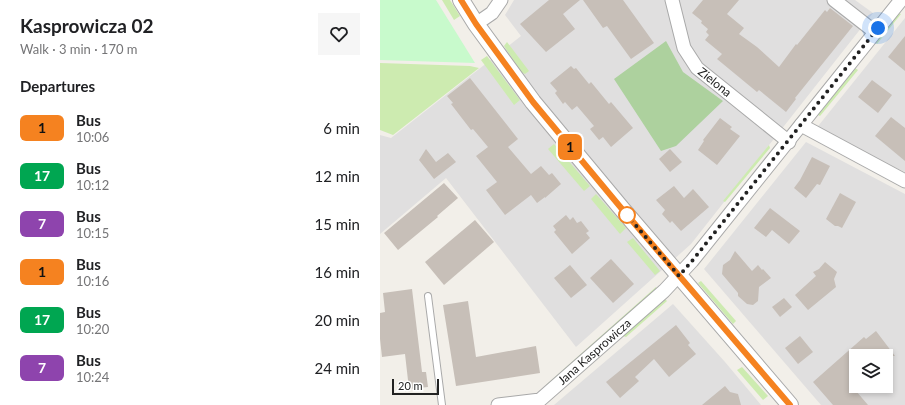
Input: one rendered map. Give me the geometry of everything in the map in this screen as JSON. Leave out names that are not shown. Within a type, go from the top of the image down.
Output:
[{"type":"street","points":[[461,0],[476,24],[533,102],[679,276],[790,405]]},
{"type":"street","points":[[476,24],[492,13],[501,0]]},
{"type":"street","name":"Zielona","points":[[672,0],[684,48],[697,68],[789,142]]},
{"type":"street","points":[[834,0],[875,32]]},
{"type":"street","name":"Jana Kasprowicza","points":[[498,405],[541,402],[679,276],[789,142],[901,0]]},
{"type":"street","points":[[802,125],[905,181]]},
{"type":"lane","points":[[428,296],[442,405]]},
{"type":"shaded area","points":[[514,0],[855,0],[873,13],[691,244],[576,347],[446,178],[380,234],[380,135],[391,138],[521,36],[505,15]]},
{"type":"shaded area","points":[[905,18],[905,172],[815,130]]},
{"type":"shaded area","points":[[806,142],[905,194],[905,405],[821,405],[704,269]]},
{"type":"shaded area","points":[[673,304],[761,405],[554,405]]},
{"type":"green space","points":[[380,0],[436,0],[475,63],[380,60]]},
{"type":"green space","points":[[442,0],[450,0],[460,16],[454,20]]},
{"type":"green space","points":[[898,13],[901,14],[877,44],[875,42]]},
{"type":"green space","points":[[666,41],[683,72],[723,101],[676,146],[661,151],[614,79]]},
{"type":"green space","points":[[507,42],[529,71],[525,74],[521,72],[504,46]]},
{"type":"green space","points":[[487,56],[520,100],[514,105],[481,60]]},
{"type":"green space","points":[[380,63],[470,66],[479,68],[393,135],[380,130]]},
{"type":"green space","points":[[855,68],[858,70],[820,116],[818,115],[819,113]]},
{"type":"green space","points":[[554,144],[590,186],[584,191],[548,149]]},
{"type":"green space","points":[[769,145],[770,148],[725,202],[723,201]]},
{"type":"green space","points":[[596,194],[626,228],[620,234],[591,199]]},
{"type":"green space","points":[[633,238],[660,271],[655,275],[627,242]]},
{"type":"green space","points":[[701,281],[736,321],[733,324],[698,283]]},
{"type":"green space","points":[[656,287],[657,289],[546,389],[546,385]]},
{"type":"green space","points":[[665,299],[667,301],[626,337],[623,336]]},
{"type":"green space","points":[[742,367],[768,396],[763,400],[737,370]]},
{"type":"building","points":[[549,0],[580,0],[563,14],[575,29],[546,52],[520,24]]},
{"type":"building","points":[[583,0],[623,0],[654,43],[631,59],[607,26],[603,28]]},
{"type":"building","points":[[703,0],[739,0],[727,14],[744,28],[739,34],[757,47],[779,67],[796,44],[797,45],[825,10],[827,12],[830,8],[853,26],[795,98],[796,99],[786,112],[759,90],[757,92],[717,59],[722,54],[705,40],[709,35],[706,32],[708,29],[701,23],[702,21],[692,13]]},
{"type":"building","points":[[905,36],[905,71],[888,57]]},
{"type":"building","points":[[571,66],[574,69],[576,68],[589,84],[591,82],[609,104],[611,102],[633,128],[611,147],[603,137],[599,140],[590,129],[594,126],[577,106],[572,110],[565,102],[563,104],[555,93],[557,91],[550,83]]},
{"type":"building","points":[[470,78],[518,139],[508,147],[531,174],[541,166],[549,175],[552,173],[561,184],[537,203],[531,195],[505,215],[486,190],[497,182],[476,156],[488,147],[473,129],[471,130],[451,104],[453,103],[447,96]]},
{"type":"building","points":[[872,80],[892,95],[878,113],[858,97]]},
{"type":"building","points":[[891,117],[905,128],[905,161],[875,136]]},
{"type":"building","points":[[720,118],[732,127],[730,129],[740,136],[717,165],[698,150],[704,141],[703,140]]},
{"type":"building","points":[[426,149],[436,162],[448,153],[456,162],[434,179],[419,160]]},
{"type":"building","points":[[670,149],[682,162],[670,172],[659,159]]},
{"type":"building","points":[[812,157],[830,166],[820,185],[817,184],[806,198],[794,188]]},
{"type":"building","points":[[444,183],[458,198],[437,216],[438,217],[398,250],[384,233]]},
{"type":"building","points":[[674,186],[684,198],[693,189],[709,207],[681,231],[672,221],[670,223],[662,214],[665,210],[656,200]]},
{"type":"building","points":[[840,193],[856,202],[842,228],[835,226],[826,219]]},
{"type":"building","points":[[770,208],[800,231],[789,244],[772,230],[766,237],[754,228]]},
{"type":"building","points":[[566,215],[570,220],[573,217],[577,223],[581,221],[589,231],[586,233],[590,238],[572,254],[554,232],[556,230],[553,226]]},
{"type":"building","points":[[475,220],[494,242],[444,285],[425,262]]},
{"type":"building","points":[[735,251],[752,271],[758,265],[771,278],[759,287],[758,301],[753,305],[747,304],[738,296],[738,293],[722,274],[723,265],[730,260]]},
{"type":"building","points":[[611,259],[634,284],[613,303],[590,278]]},
{"type":"building","points":[[825,262],[837,272],[834,279],[836,287],[808,310],[795,295],[816,276],[813,272],[819,269]]},
{"type":"building","points":[[570,265],[587,285],[571,298],[554,278]]},
{"type":"building","points":[[412,289],[422,372],[426,372],[428,387],[409,389],[405,354],[382,357],[380,313],[385,312],[383,293]]},
{"type":"building","points":[[784,298],[792,307],[780,317],[772,307]]},
{"type":"building","points":[[468,301],[476,357],[536,346],[540,373],[456,386],[443,305]]},
{"type":"building","points":[[676,325],[690,343],[688,345],[696,354],[669,377],[654,359],[635,377],[639,381],[620,398],[606,382]]},
{"type":"building","points":[[876,331],[890,349],[850,349],[864,337],[866,339]]},
{"type":"building","points":[[800,336],[813,352],[798,364],[785,348]]},
{"type":"building","points":[[849,350],[849,393],[858,393],[868,405],[833,405],[813,382]]},
{"type":"building","points":[[725,386],[730,392],[738,394],[741,405],[702,405]]},
{"type":"bus line","name":"1","points":[[461,0],[476,24],[533,102],[622,209],[790,405]]},
{"type":"route","points":[[627,215],[679,276],[789,142],[878,28]]}]
